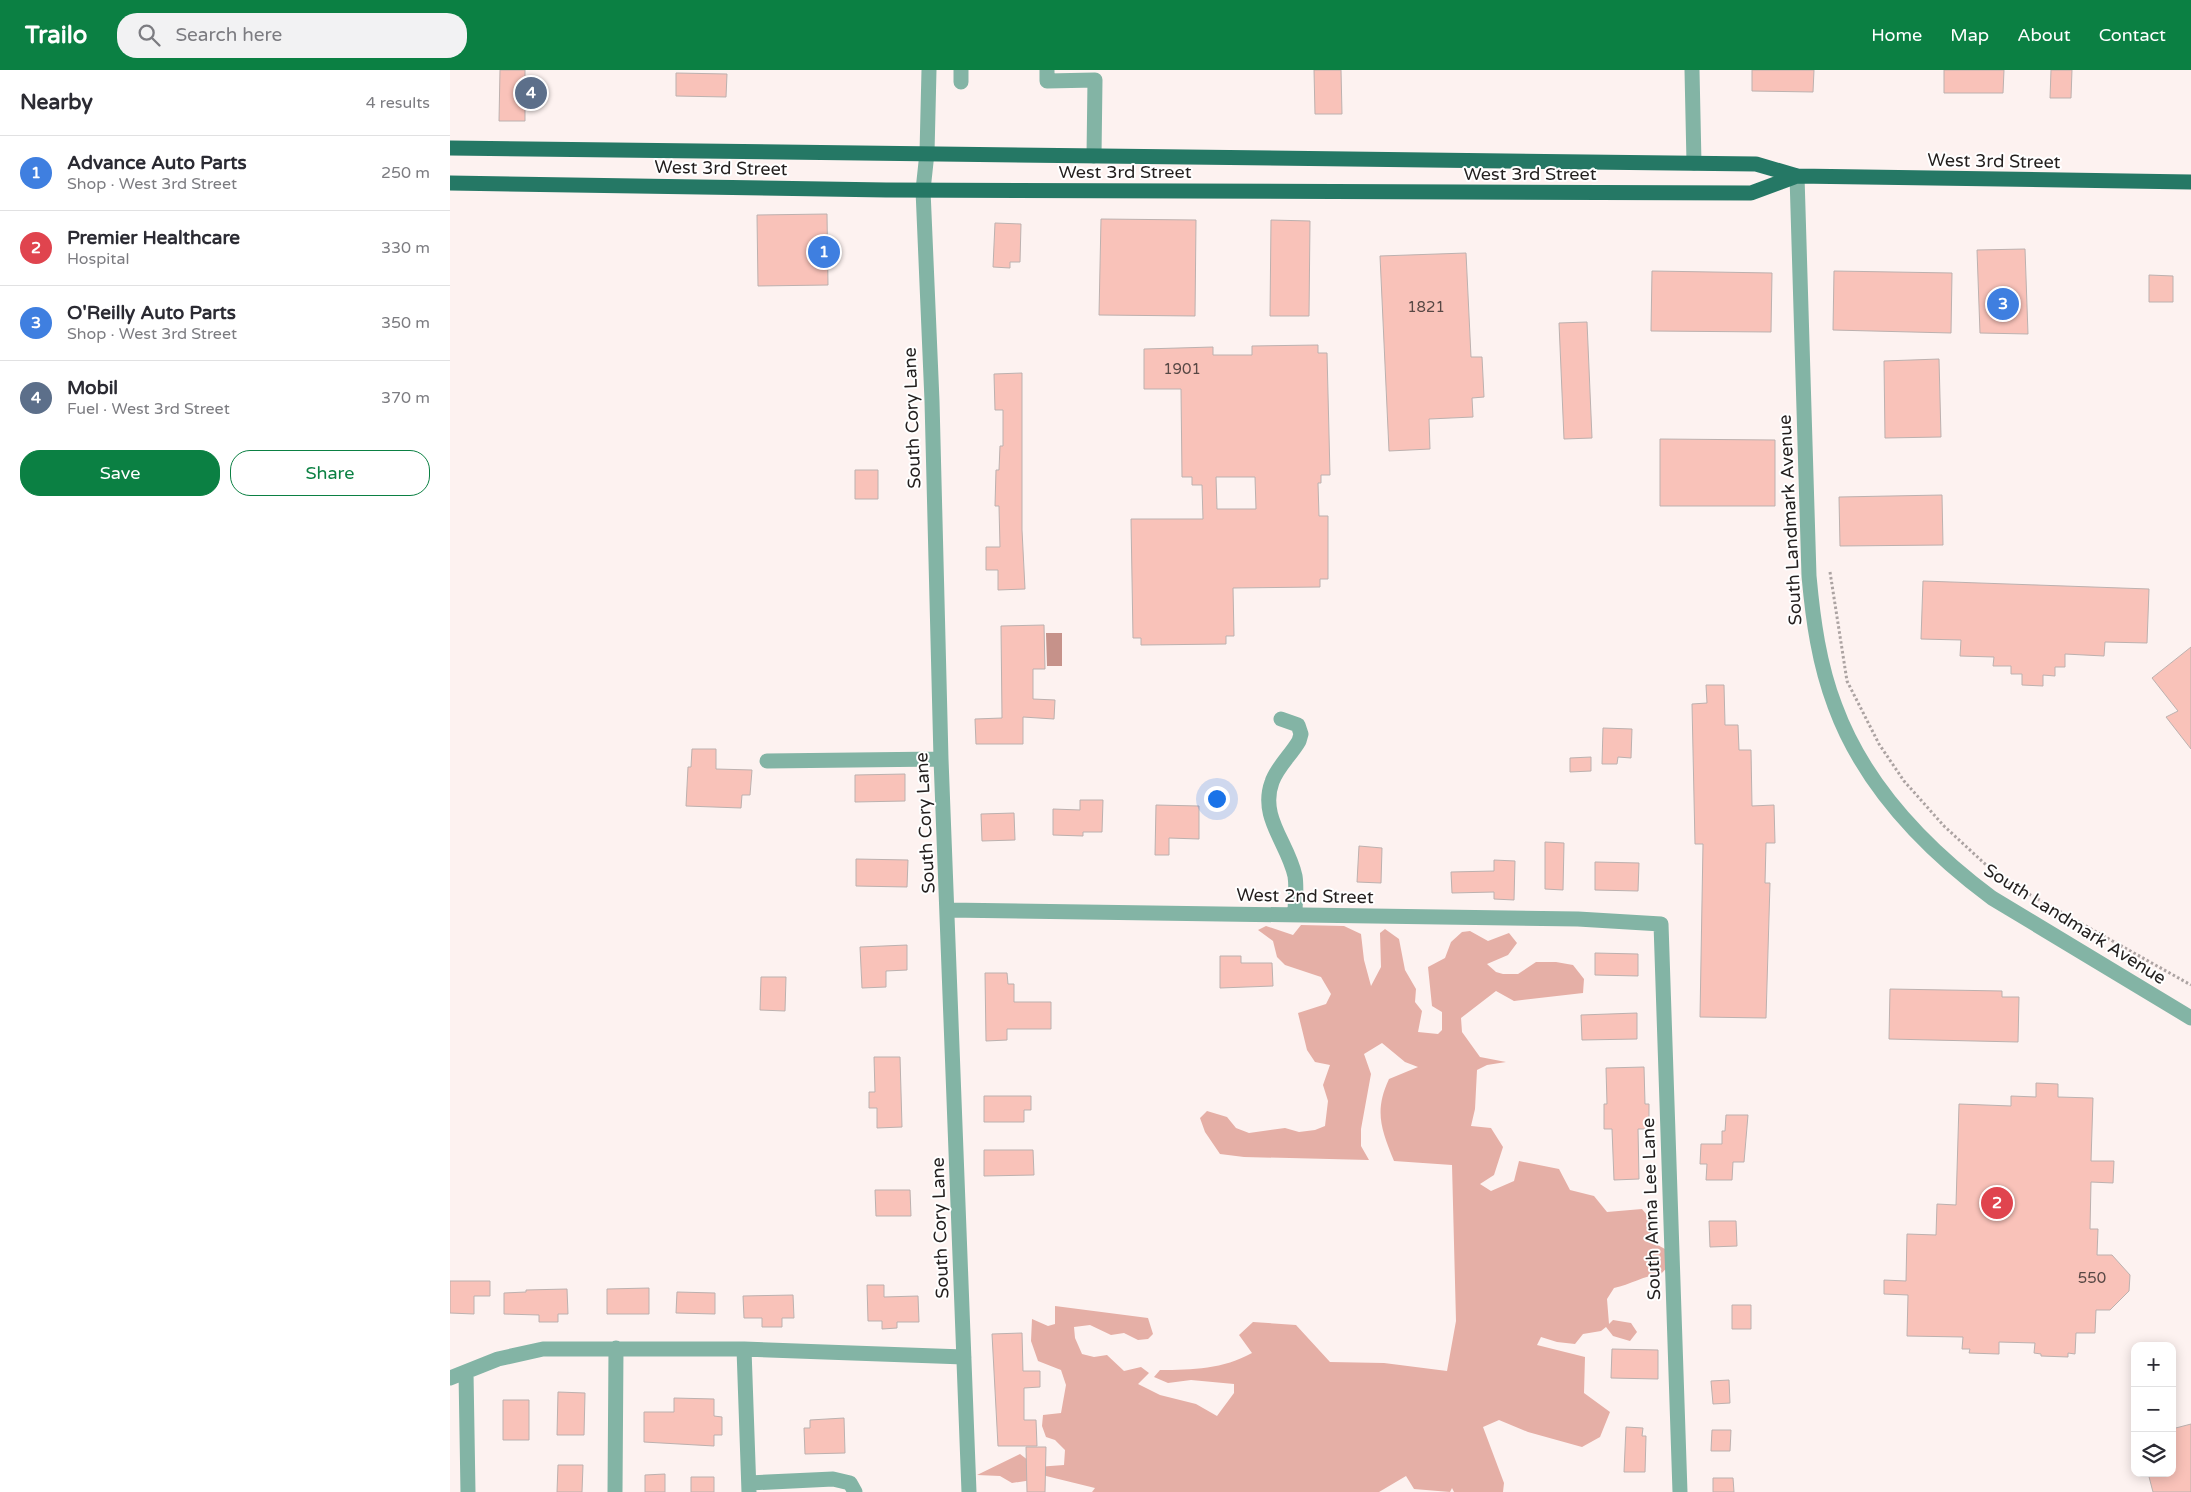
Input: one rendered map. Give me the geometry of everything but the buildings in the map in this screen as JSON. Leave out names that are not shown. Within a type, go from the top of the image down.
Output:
[{"type":"main road","name":"West 3rd Street","points":[[450,148],[1756,164],[1797,176],[2191,182]]},
{"type":"main road","points":[[450,155],[502,148]]},
{"type":"main road","name":"West 3rd Street","points":[[450,182],[923,190],[1751,193],[1797,176]]},
{"type":"street","name":"South Cory Lane","points":[[929,70],[927,153],[923,190],[932,401],[941,759],[969,1492]]},
{"type":"street","points":[[1047,70],[1047,81],[1095,75],[1094,156]]},
{"type":"street","points":[[1692,70],[1694,163]]},
{"type":"street","name":"South Landmark Avenue","points":[[1797,176],[1809,576],[1816,639],[1835,708],[1869,771],[1886,796],[1908,824],[1963,877],[1992,898],[2191,1018]]},
{"type":"street","points":[[1281,720],[1298,725],[1300,734],[1294,749],[1272,781],[1268,796],[1268,810],[1289,857],[1295,877],[1295,914]]},
{"type":"street","points":[[766,761],[941,759]]},
{"type":"street","name":"West 2nd Street","points":[[948,910],[1607,919],[1661,924]]},
{"type":"street","name":"South Anna Lee Lane","points":[[1661,924],[1680,1492]]},
{"type":"street","points":[[615,1492],[616,1348]]},
{"type":"street","points":[[450,1378],[520,1352],[543,1349],[744,1349],[964,1356]]},
{"type":"street","points":[[744,1349],[749,1488],[833,1479],[850,1483],[855,1492]]},
{"type":"street","points":[[466,1372],[468,1492]]},
{"type":"path","points":[[1830,572],[1847,681],[1879,744],[1916,794],[1944,826],[1984,863],[2011,884],[2191,985]]},
{"type":"shaded area","points":[[1046,633],[1062,633],[1062,666],[1047,666]]},
{"type":"shaded area","points":[[1301,925],[1344,926],[1361,934],[1364,960],[1371,986],[1381,967],[1380,933],[1385,929],[1399,939],[1405,970],[1416,989],[1415,1002],[1422,1011],[1418,1032],[1438,1034],[1442,1030],[1442,1012],[1432,1006],[1428,967],[1445,958],[1451,942],[1462,932],[1470,931],[1488,941],[1509,933],[1517,943],[1508,955],[1487,964],[1496,972],[1518,974],[1536,962],[1556,962],[1573,965],[1584,979],[1583,993],[1514,1001],[1496,991],[1461,1018],[1462,1032],[1480,1057],[1506,1062],[1487,1065],[1477,1070],[1475,1109],[1471,1126],[1491,1128],[1503,1147],[1494,1175],[1480,1184],[1491,1191],[1514,1181],[1519,1161],[1559,1169],[1570,1190],[1594,1196],[1607,1212],[1642,1209],[1651,1220],[1652,1242],[1678,1256],[1660,1275],[1654,1275],[1614,1288],[1607,1299],[1609,1324],[1613,1320],[1631,1323],[1637,1332],[1630,1341],[1613,1336],[1606,1327],[1601,1331],[1583,1334],[1575,1344],[1557,1342],[1541,1337],[1537,1345],[1585,1357],[1584,1393],[1610,1412],[1600,1437],[1582,1447],[1528,1432],[1499,1420],[1483,1427],[1504,1483],[1503,1492],[1454,1492],[1452,1488],[1450,1492],[1414,1489],[1406,1476],[1379,1492],[1092,1492],[1095,1488],[1042,1475],[1032,1480],[1012,1483],[1000,1476],[977,1475],[1020,1454],[1037,1467],[1064,1465],[1065,1450],[1055,1440],[1046,1437],[1042,1426],[1043,1415],[1061,1413],[1066,1385],[1061,1370],[1038,1361],[1031,1341],[1032,1319],[1048,1326],[1055,1324],[1055,1306],[1148,1318],[1153,1334],[1148,1339],[1138,1340],[1124,1333],[1111,1335],[1090,1325],[1074,1327],[1075,1338],[1082,1354],[1094,1357],[1107,1355],[1124,1371],[1141,1367],[1149,1373],[1138,1384],[1160,1395],[1196,1404],[1217,1416],[1234,1393],[1234,1384],[1191,1380],[1168,1383],[1154,1377],[1160,1370],[1208,1368],[1252,1353],[1239,1335],[1253,1322],[1296,1325],[1330,1362],[1384,1363],[1447,1371],[1456,1321],[1452,1165],[1394,1161],[1381,1120],[1384,1090],[1389,1079],[1418,1067],[1405,1062],[1382,1043],[1364,1054],[1371,1074],[1361,1129],[1361,1146],[1369,1160],[1244,1157],[1220,1154],[1205,1132],[1200,1118],[1207,1111],[1227,1117],[1236,1128],[1249,1133],[1285,1128],[1299,1132],[1315,1130],[1325,1126],[1328,1101],[1323,1085],[1330,1065],[1315,1062],[1307,1050],[1298,1013],[1326,1004],[1331,994],[1321,977],[1285,965],[1277,957],[1273,941],[1258,930],[1266,926],[1293,935]]},
{"type":"place","name":"Mobil","points":[[531,93]]},
{"type":"place","name":"Advance Auto Parts","points":[[824,252]]},
{"type":"place","name":"O'Reilly Auto Parts","points":[[2003,304]]},
{"type":"place","name":"Premier Healthcare","points":[[1997,1203]]}]
